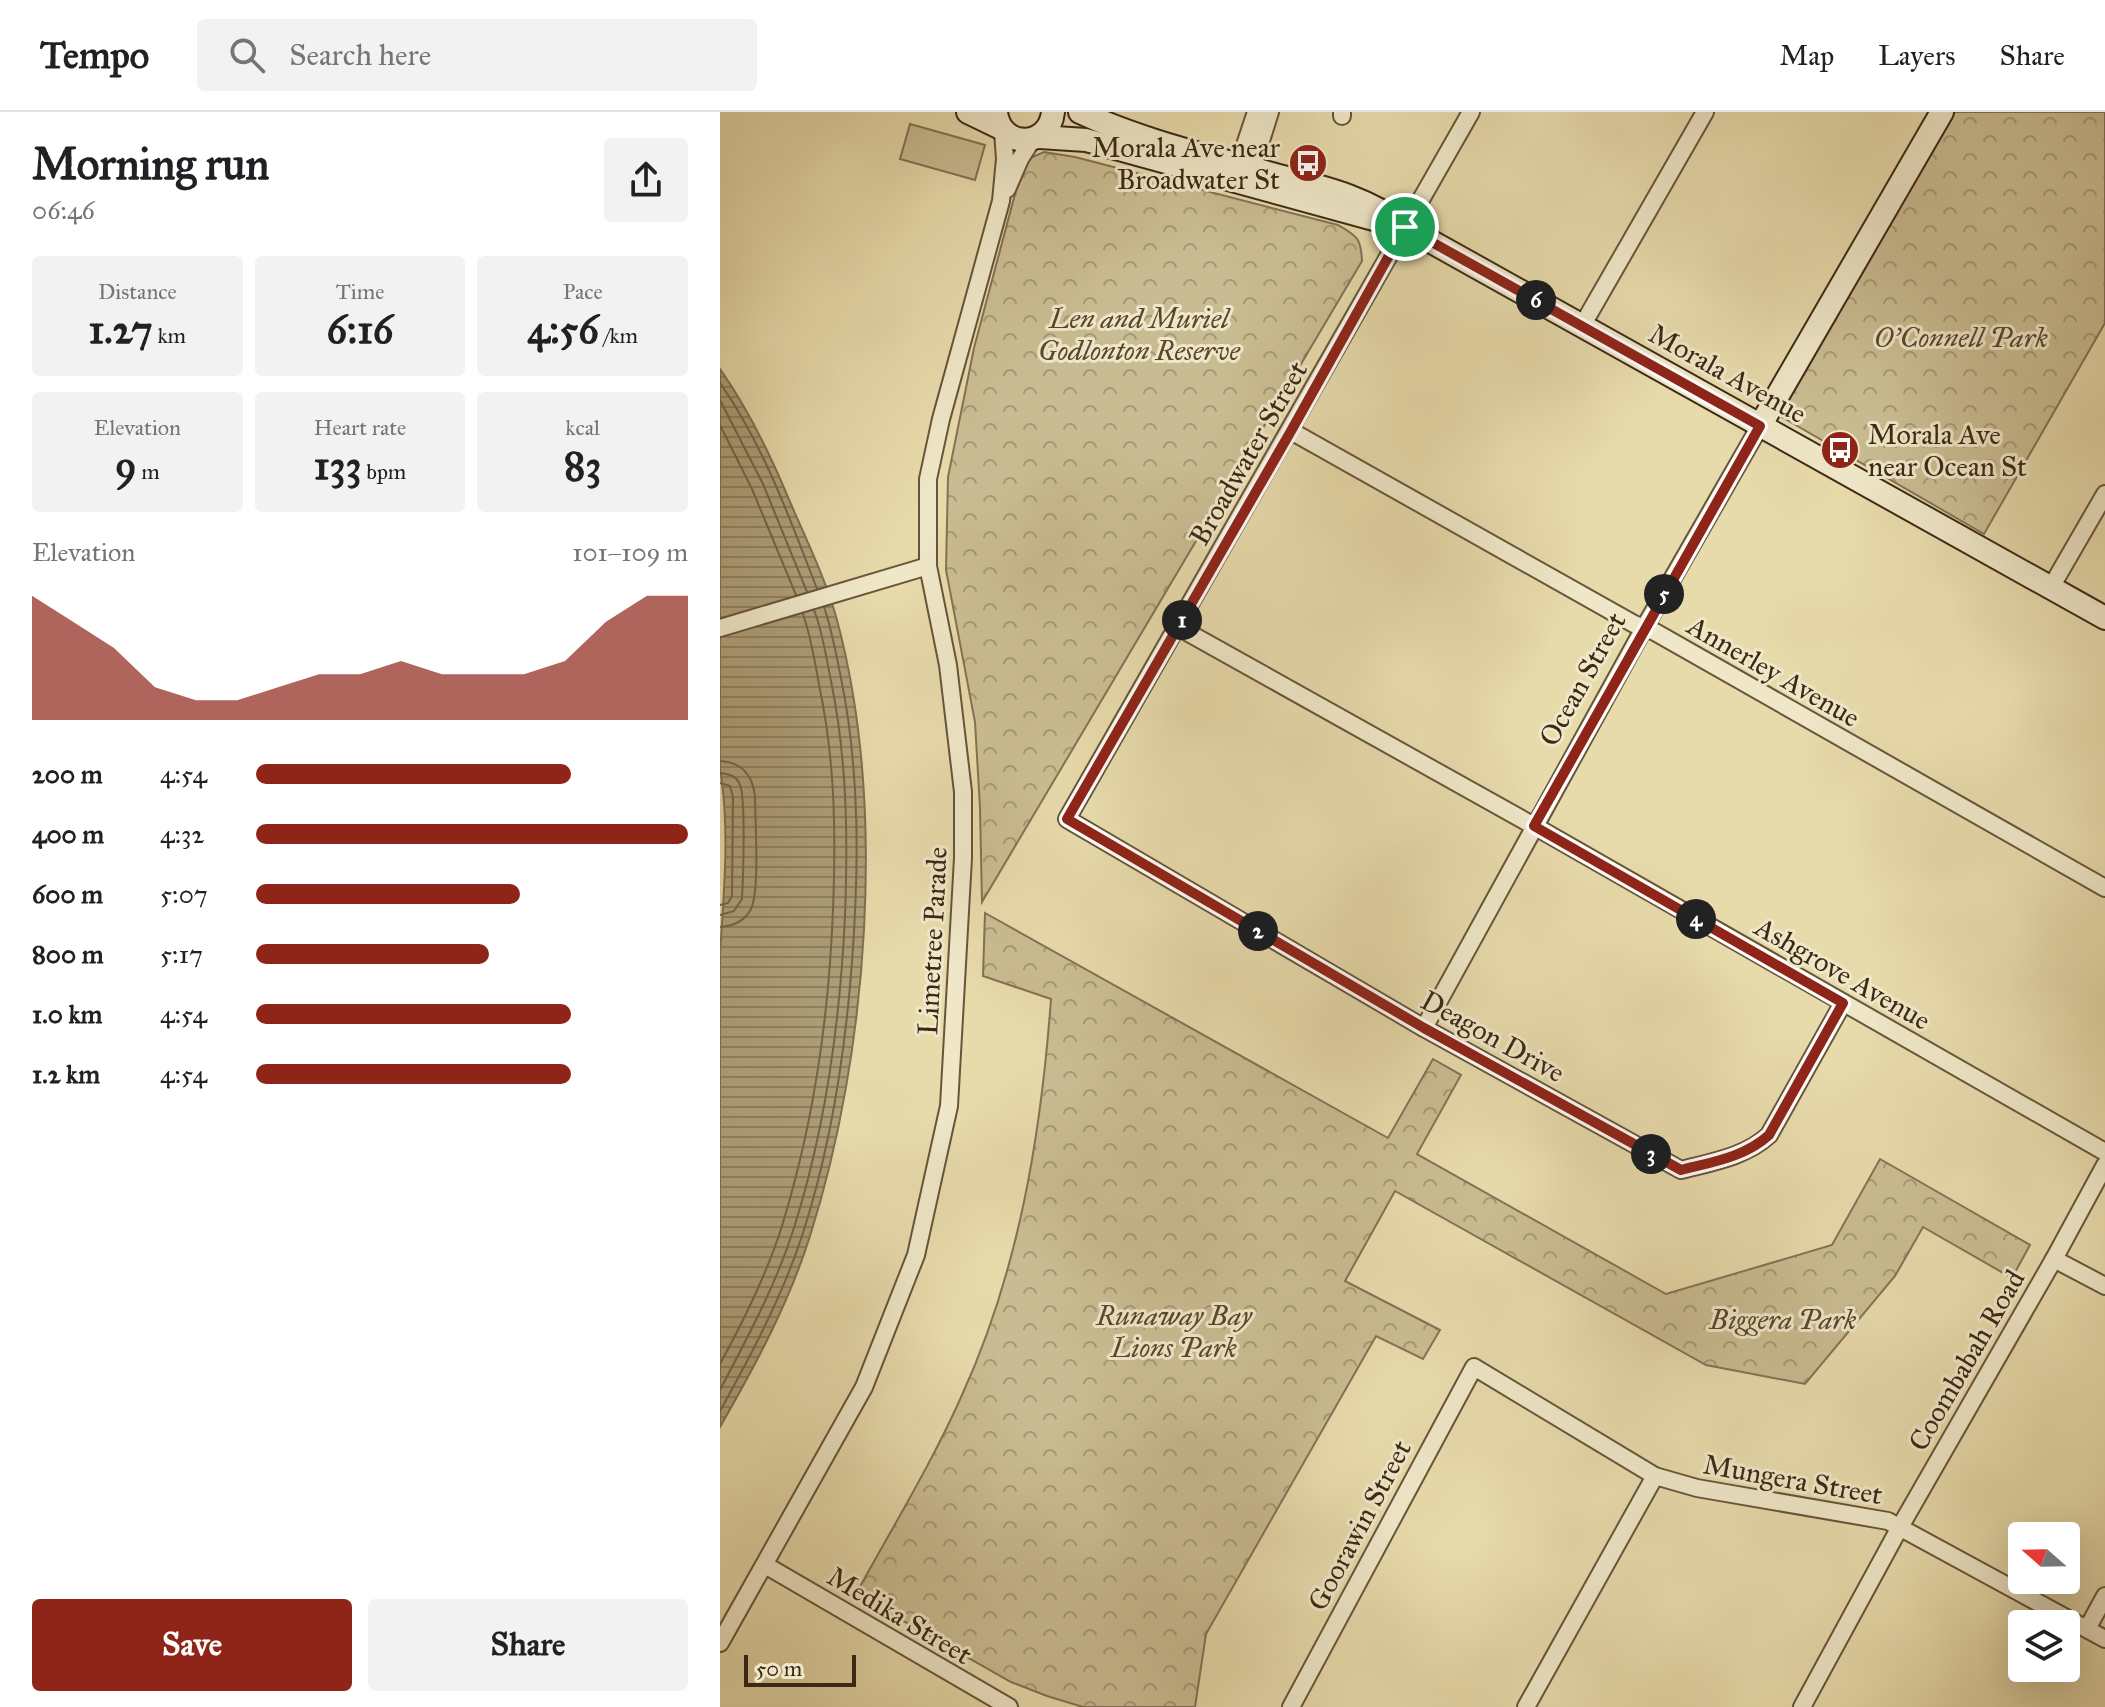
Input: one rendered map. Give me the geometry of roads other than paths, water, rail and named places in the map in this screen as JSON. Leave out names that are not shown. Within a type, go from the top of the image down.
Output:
[{"type":"main road","points":[[968,112],[1000,123]]},
{"type":"main road","points":[[1036,138],[1050,125],[1053,112]]},
{"type":"main road","name":"Morala Avenue","points":[[1080,112],[1243,174]]},
{"type":"main road","name":"Ocean Street","points":[[1760,426],[1942,112]]},
{"type":"main road","name":"Morala Avenue","points":[[1000,123],[1017,140],[1086,140],[1356,198],[2105,618]]},
{"type":"street","points":[[1243,174],[1256,112]]},
{"type":"street","points":[[1243,174],[1270,112]]},
{"type":"street","name":"Broadwater Street","points":[[1067,819],[1471,112]]},
{"type":"street","points":[[1582,326],[1705,112]]},
{"type":"street","name":"Limetree Parade","points":[[1000,123],[1005,159],[1001,201]]},
{"type":"street","name":"Limetree Parade","points":[[720,1643],[870,1372],[916,1255],[949,1106],[963,858],[963,792],[948,665],[928,566],[928,479],[941,419],[1001,201],[1020,159],[1036,138]]},
{"type":"street","name":"Ocean Street","points":[[1424,1028],[1644,628],[1760,426]]},
{"type":"street","name":"Annerley Avenue","points":[[1291,431],[2105,888]]},
{"type":"street","points":[[2050,589],[2105,494]]},
{"type":"street","points":[[720,628],[928,566]]},
{"type":"street","name":"Ashgrove Avenue","points":[[1178,627],[2105,1152]]},
{"type":"street","name":"Deagon Drive","points":[[1067,819],[1424,1028],[1681,1170],[1737,1155],[1769,1135],[1843,1003]]},
{"type":"street","name":"Coombabah Road","points":[[1802,1707],[2105,1165]]},
{"type":"street","points":[[2054,1259],[2105,1286]]},
{"type":"street","name":"Mungera Street","points":[[1474,1367],[1655,1476],[1697,1488],[1888,1521],[2105,1639]]},
{"type":"street","name":"Goorawin Street","points":[[1291,1707],[1474,1367]]},
{"type":"street","points":[[1526,1707],[1655,1476]]},
{"type":"street","name":"Medika Street","points":[[765,1565],[1009,1707]]},
{"type":"street","points":[[2087,1629],[2105,1596]]},
{"type":"water","points":[[720,369],[767,451],[833,605],[853,693],[862,769],[866,849],[864,930],[857,1010],[846,1089],[830,1165],[810,1236],[782,1310],[720,1427],[720,953],[725,838],[720,769]]},
{"type":"place","name":"Morala Ave near Broadwater St","points":[[1308,163]]},
{"type":"place","name":"Morala Ave near Ocean St","points":[[1840,450]]},
{"type":"park label","name":"Len and Muriel Godlonton Reserve","points":[[1139,334]]},
{"type":"park label","name":"O'Connell Park","points":[[1961,337]]},
{"type":"park label","name":"Biggera Park","points":[[1783,1319]]},
{"type":"park label","name":"Runaway Bay Lions Park","points":[[1174,1331]]}]
